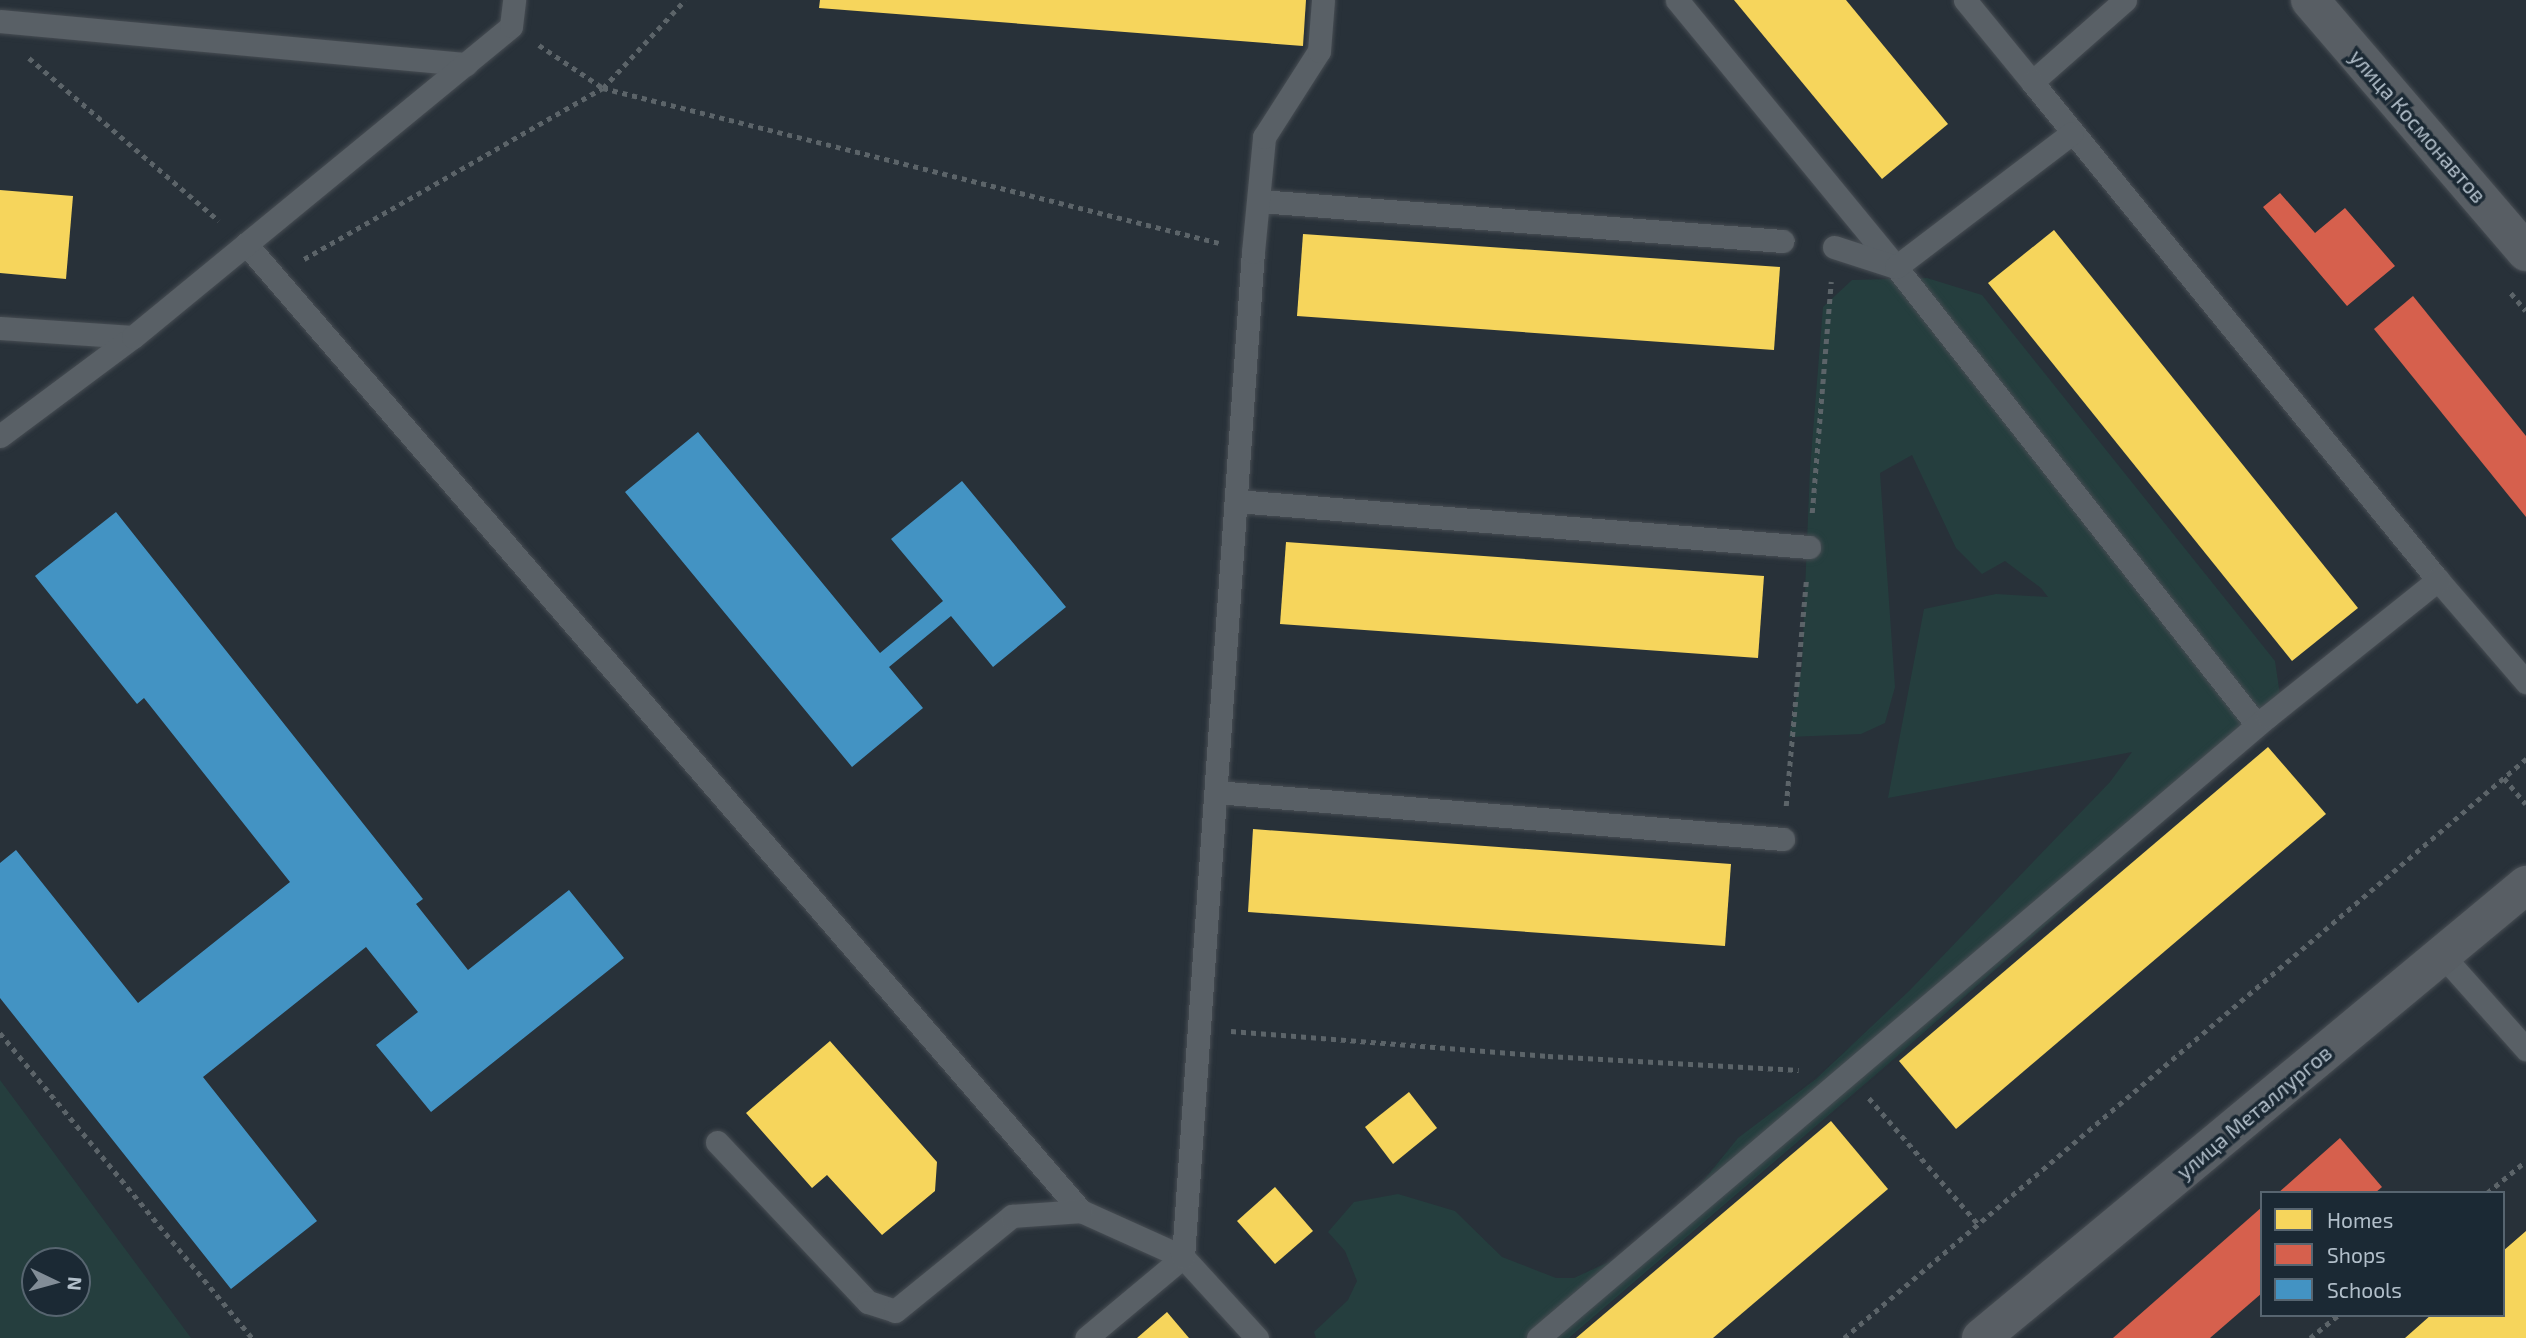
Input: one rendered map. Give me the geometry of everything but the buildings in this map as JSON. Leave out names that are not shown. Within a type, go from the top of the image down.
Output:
[{"type":"main road","name":"улица Космонавтов","points":[[2310,0],[2526,252]]},
{"type":"main road","name":"улица Металлургов","points":[[1981,1338],[2526,885]]},
{"type":"lane","points":[[0,436],[133,337],[511,26],[514,0]]},
{"type":"lane","points":[[1086,1338],[1183,1257],[1264,137],[1319,51],[1323,0]]},
{"type":"lane","points":[[1677,0],[1896,267],[2257,725]]},
{"type":"lane","points":[[1965,0],[2438,580],[2526,682]]},
{"type":"lane","points":[[2032,82],[2125,0]]},
{"type":"lane","points":[[0,21],[466,64]]},
{"type":"lane","points":[[1896,267],[2072,133]]},
{"type":"lane","points":[[1259,201],[1782,241]]},
{"type":"lane","points":[[246,244],[1081,1211],[1183,1257],[1257,1338]]},
{"type":"lane","points":[[1834,247],[1896,267]]},
{"type":"lane","points":[[0,328],[133,337]]},
{"type":"lane","points":[[1236,501],[1809,547]]},
{"type":"lane","points":[[1538,1338],[2257,725],[2438,580]]},
{"type":"lane","points":[[1216,792],[1783,839]]},
{"type":"lane","points":[[2443,956],[2526,1049]]},
{"type":"lane","points":[[717,1142],[868,1302],[895,1311],[1013,1216],[1081,1211]]},
{"type":"path","points":[[274,276],[603,88],[685,0]]},
{"type":"path","points":[[511,26],[603,88],[1254,252]]},
{"type":"path","points":[[20,51],[246,244]]},
{"type":"path","points":[[1844,1338],[2526,759]]},
{"type":"path","points":[[2504,778],[2526,804]]},
{"type":"path","points":[[1199,1029],[1548,1056],[1848,1073],[1978,1224]]},
{"type":"path","points":[[0,1033],[252,1338]]},
{"type":"path","points":[[2489,1191],[2526,1161]]},
{"type":"path","points":[[2310,1338],[2336,1317]]},
{"type":"green space","points":[[1927,278],[1982,295],[2275,661],[2282,709],[2260,736],[1895,1058],[1569,1338],[1316,1338],[1314,1332],[1348,1300],[1357,1281],[1345,1251],[1328,1232],[1354,1202],[1398,1194],[1455,1211],[1502,1257],[1556,1278],[1574,1278],[1624,1255],[1673,1218],[1738,1138],[1816,1079],[1910,990],[2110,782],[2132,752],[1888,798],[1924,609],[1996,594],[2048,597],[2041,588],[2005,561],[1982,574],[1956,548],[1912,455],[1880,473],[1895,687],[1885,723],[1861,734],[1789,737],[1802,665],[1810,469],[1823,307],[1852,280]]},
{"type":"green space","points":[[0,1080],[191,1338],[0,1338]]}]
